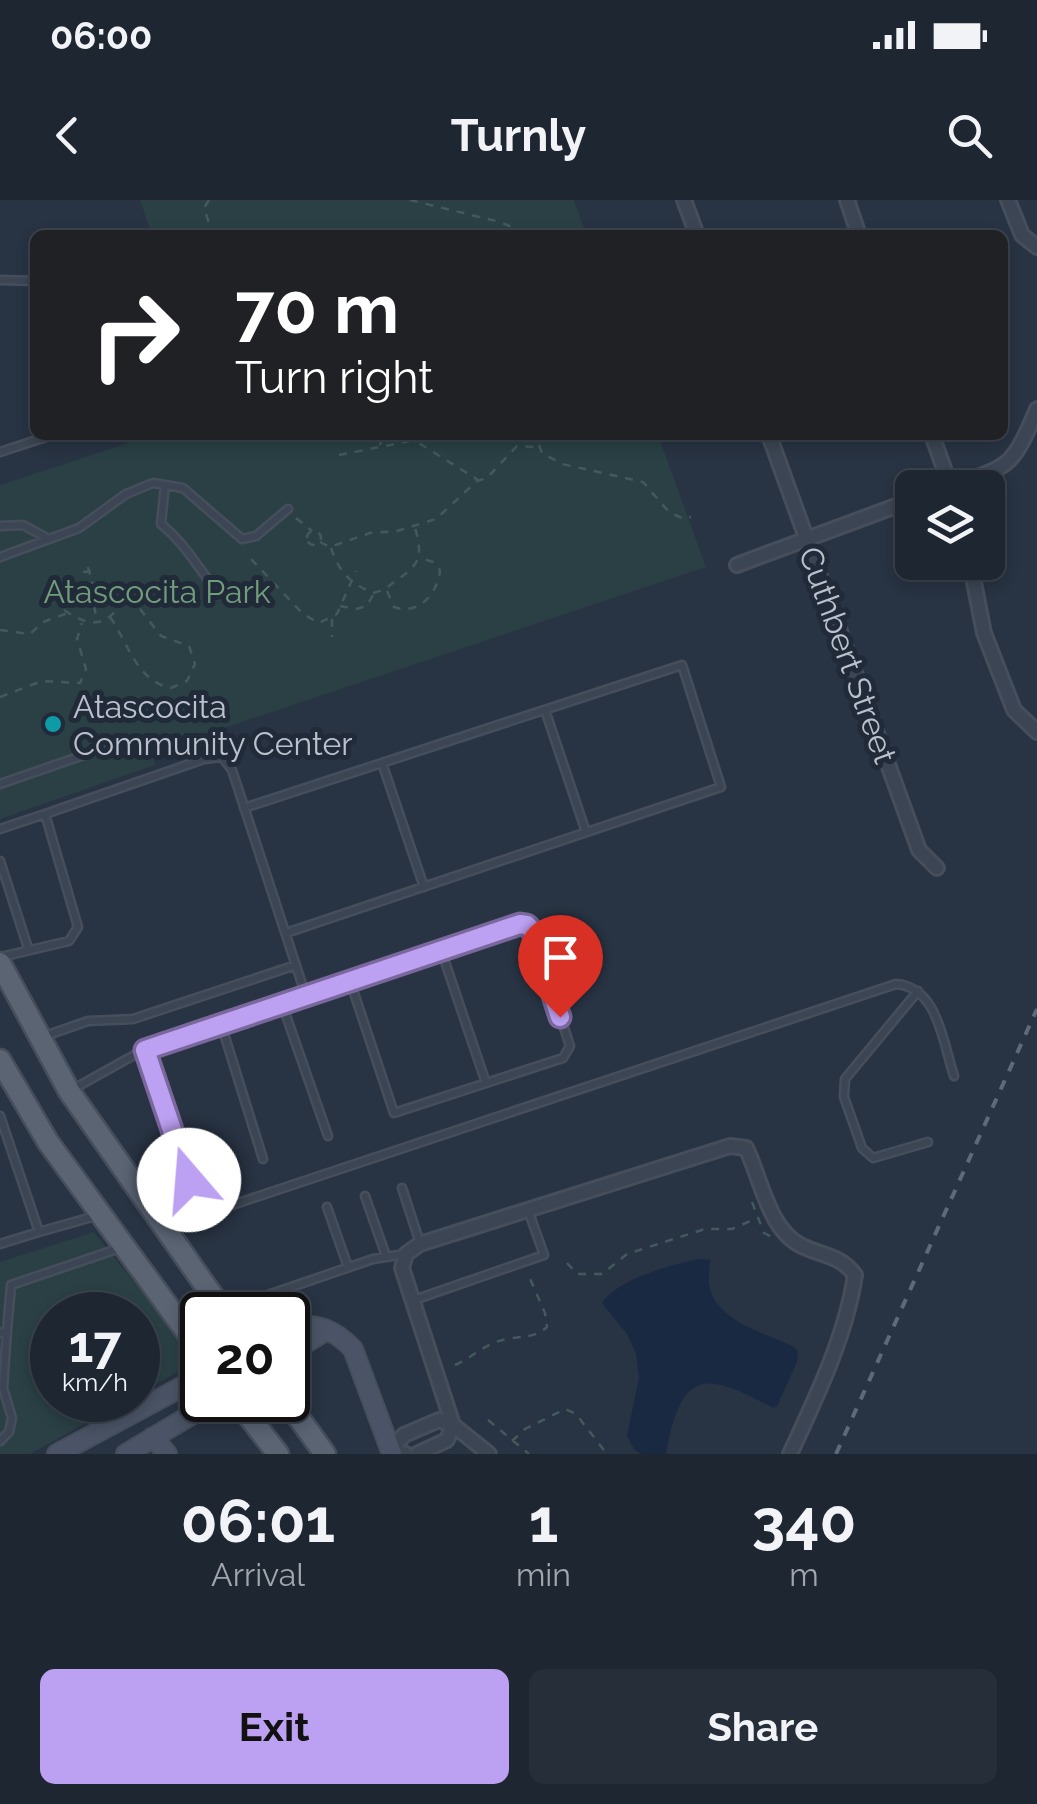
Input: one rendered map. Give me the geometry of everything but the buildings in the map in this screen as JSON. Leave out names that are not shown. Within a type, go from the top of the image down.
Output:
[{"type":"main road","points":[[0,960],[69,1091],[210,1292]]},
{"type":"main road","points":[[0,1063],[48,1142],[180,1323]]},
{"type":"main road","points":[[253,1422],[278,1454]]},
{"type":"main road","points":[[302,1422],[325,1454]]},
{"type":"street","points":[[684,200],[694,230]]},
{"type":"street","points":[[846,200],[857,230]]},
{"type":"street","points":[[1008,200],[1022,235],[1037,246]]},
{"type":"street","points":[[997,470],[1019,452],[1037,409]]},
{"type":"street","name":"Cuthbert Street","points":[[771,440],[919,850],[937,868]]},
{"type":"street","points":[[934,440],[944,470]]},
{"type":"street","points":[[736,564],[895,506]]},
{"type":"street","points":[[974,580],[984,633],[1014,710],[1037,732]]},
{"type":"street","points":[[417,1454],[447,1440],[453,1425],[402,1268],[406,1254],[420,1244],[730,1146],[746,1148],[782,1230],[799,1244],[847,1264],[856,1275],[852,1298],[790,1454]]},
{"type":"street","points":[[310,1326],[327,1330],[353,1349],[396,1453]]},
{"type":"street","points":[[310,1340],[327,1330]]},
{"type":"street","points":[[57,1454],[180,1388]]},
{"type":"street","points":[[396,1453],[404,1435],[439,1420],[453,1425],[488,1454]]},
{"type":"street","points":[[126,1454],[180,1421]]},
{"type":"street","points":[[154,1437],[167,1454]]},
{"type":"lane","points":[[0,280],[30,282]]},
{"type":"lane","points":[[0,452],[37,440]]},
{"type":"lane","points":[[0,557],[94,520],[126,494],[154,483],[183,488],[242,539],[256,536],[288,509]]},
{"type":"lane","points":[[165,485],[160,524],[185,544],[198,571],[220,595]]},
{"type":"lane","points":[[0,526],[24,525],[48,538]]},
{"type":"lane","points":[[244,808],[682,665],[721,787],[286,934]]},
{"type":"lane","points":[[545,710],[586,832]]},
{"type":"lane","points":[[0,784],[108,746]]},
{"type":"lane","points":[[0,829],[222,757],[232,770],[302,984]]},
{"type":"lane","points":[[382,763],[424,887]]},
{"type":"lane","points":[[0,960],[28,948],[44,949],[69,940],[78,927],[45,814]]},
{"type":"lane","points":[[0,860],[28,948]]},
{"type":"lane","points":[[69,1091],[145,1050],[441,950],[520,924],[532,930],[569,1052],[563,1058],[394,1113],[350,981]]},
{"type":"lane","points":[[441,950],[486,1083]]},
{"type":"lane","points":[[40,1038],[88,1021],[134,1019],[296,965]]},
{"type":"lane","points":[[165,1227],[881,987],[907,985],[931,1005],[954,1076]]},
{"type":"lane","points":[[918,991],[850,1069],[843,1088],[862,1148],[873,1158],[928,1142]]},
{"type":"lane","points":[[282,1004],[328,1136]]},
{"type":"lane","points":[[221,1024],[263,1159]]},
{"type":"lane","points":[[145,1050],[189,1180]]},
{"type":"lane","points":[[0,1116],[39,1232]]},
{"type":"lane","points":[[402,1188],[420,1244]]},
{"type":"lane","points":[[365,1196],[386,1256]]},
{"type":"lane","points":[[327,1207],[348,1267]]},
{"type":"lane","points":[[412,1300],[544,1255],[528,1210]]},
{"type":"lane","points":[[0,1244],[99,1215]]},
{"type":"lane","points":[[0,1441],[10,1432],[12,1418],[3,1388],[3,1332],[11,1285],[123,1247]]},
{"type":"lane","points":[[276,1292],[348,1267],[406,1254]]},
{"type":"path","points":[[410,200],[519,230]]},
{"type":"path","points":[[206,201],[210,230]]},
{"type":"path","points":[[379,446],[381,440]]},
{"type":"path","points":[[330,547],[370,532],[436,520],[479,480],[487,478],[517,446],[539,444],[543,440]]},
{"type":"path","points":[[339,455],[411,441],[479,480]]},
{"type":"path","points":[[539,444],[542,453],[562,464],[643,482],[669,512],[684,519],[690,517]]},
{"type":"path","points":[[288,509],[312,531],[320,533],[320,542]]},
{"type":"path","points":[[312,531],[307,536],[309,543],[320,542],[330,547],[340,571],[373,593],[387,590],[414,568],[419,557],[415,526]]},
{"type":"path","points":[[387,590],[394,608],[409,610],[422,605],[439,583],[440,570],[433,562],[419,557]]},
{"type":"path","points":[[250,559],[303,614],[319,622],[332,618]]},
{"type":"path","points":[[89,570],[92,583]]},
{"type":"path","points":[[83,572],[99,570]]},
{"type":"path","points":[[332,637],[332,618],[356,571]]},
{"type":"path","points":[[92,583],[102,587],[104,594],[94,606],[87,605],[81,596],[84,586],[92,583]]},
{"type":"path","points":[[340,606],[367,606],[372,603],[373,593]]},
{"type":"path","points":[[0,630],[30,634],[43,622],[66,611],[82,623],[98,622],[110,617],[123,601],[140,609],[162,636],[189,646],[195,664],[187,681],[171,688],[154,681],[134,660],[110,617]]},
{"type":"path","points":[[94,606],[98,622]]},
{"type":"path","points":[[0,697],[42,681],[80,683],[86,669],[77,639],[82,623]]},
{"type":"path","points":[[566,1263],[577,1274],[594,1276],[627,1254],[705,1229],[732,1229],[758,1218]]},
{"type":"path","points":[[454,1365],[487,1345],[534,1335],[547,1327],[528,1274]]},
{"type":"path","points":[[512,1441],[525,1429],[564,1409],[576,1414],[608,1454]]},
{"type":"path","points":[[488,1420],[529,1454]]},
{"type":"green space","points":[[140,200],[574,200],[584,230],[150,230]]},
{"type":"green space","name":"Atascocita Park","points":[[138,440],[660,440],[706,567],[152,752],[155,765],[0,819],[0,485]]},
{"type":"green space","points":[[94,1232],[142,1292],[30,1292],[30,1422],[87,1422],[30,1454],[0,1454],[0,1262]]},
{"type":"green space","points":[[160,1314],[180,1339],[179,1371],[160,1382]]},
{"type":"water","points":[[699,1259],[710,1260],[709,1284],[720,1307],[742,1324],[792,1346],[798,1351],[797,1362],[773,1408],[730,1387],[700,1385],[679,1405],[666,1454],[641,1454],[627,1436],[639,1378],[636,1353],[627,1334],[602,1303],[632,1280]]},
{"type":"railway","points":[[836,1454],[1037,1009]]},
{"type":"place","name":"Atascocita Community Center","points":[[53,724]]},
{"type":"route","points":[[189,1180],[145,1050],[520,924],[532,930],[560,1017]]}]
